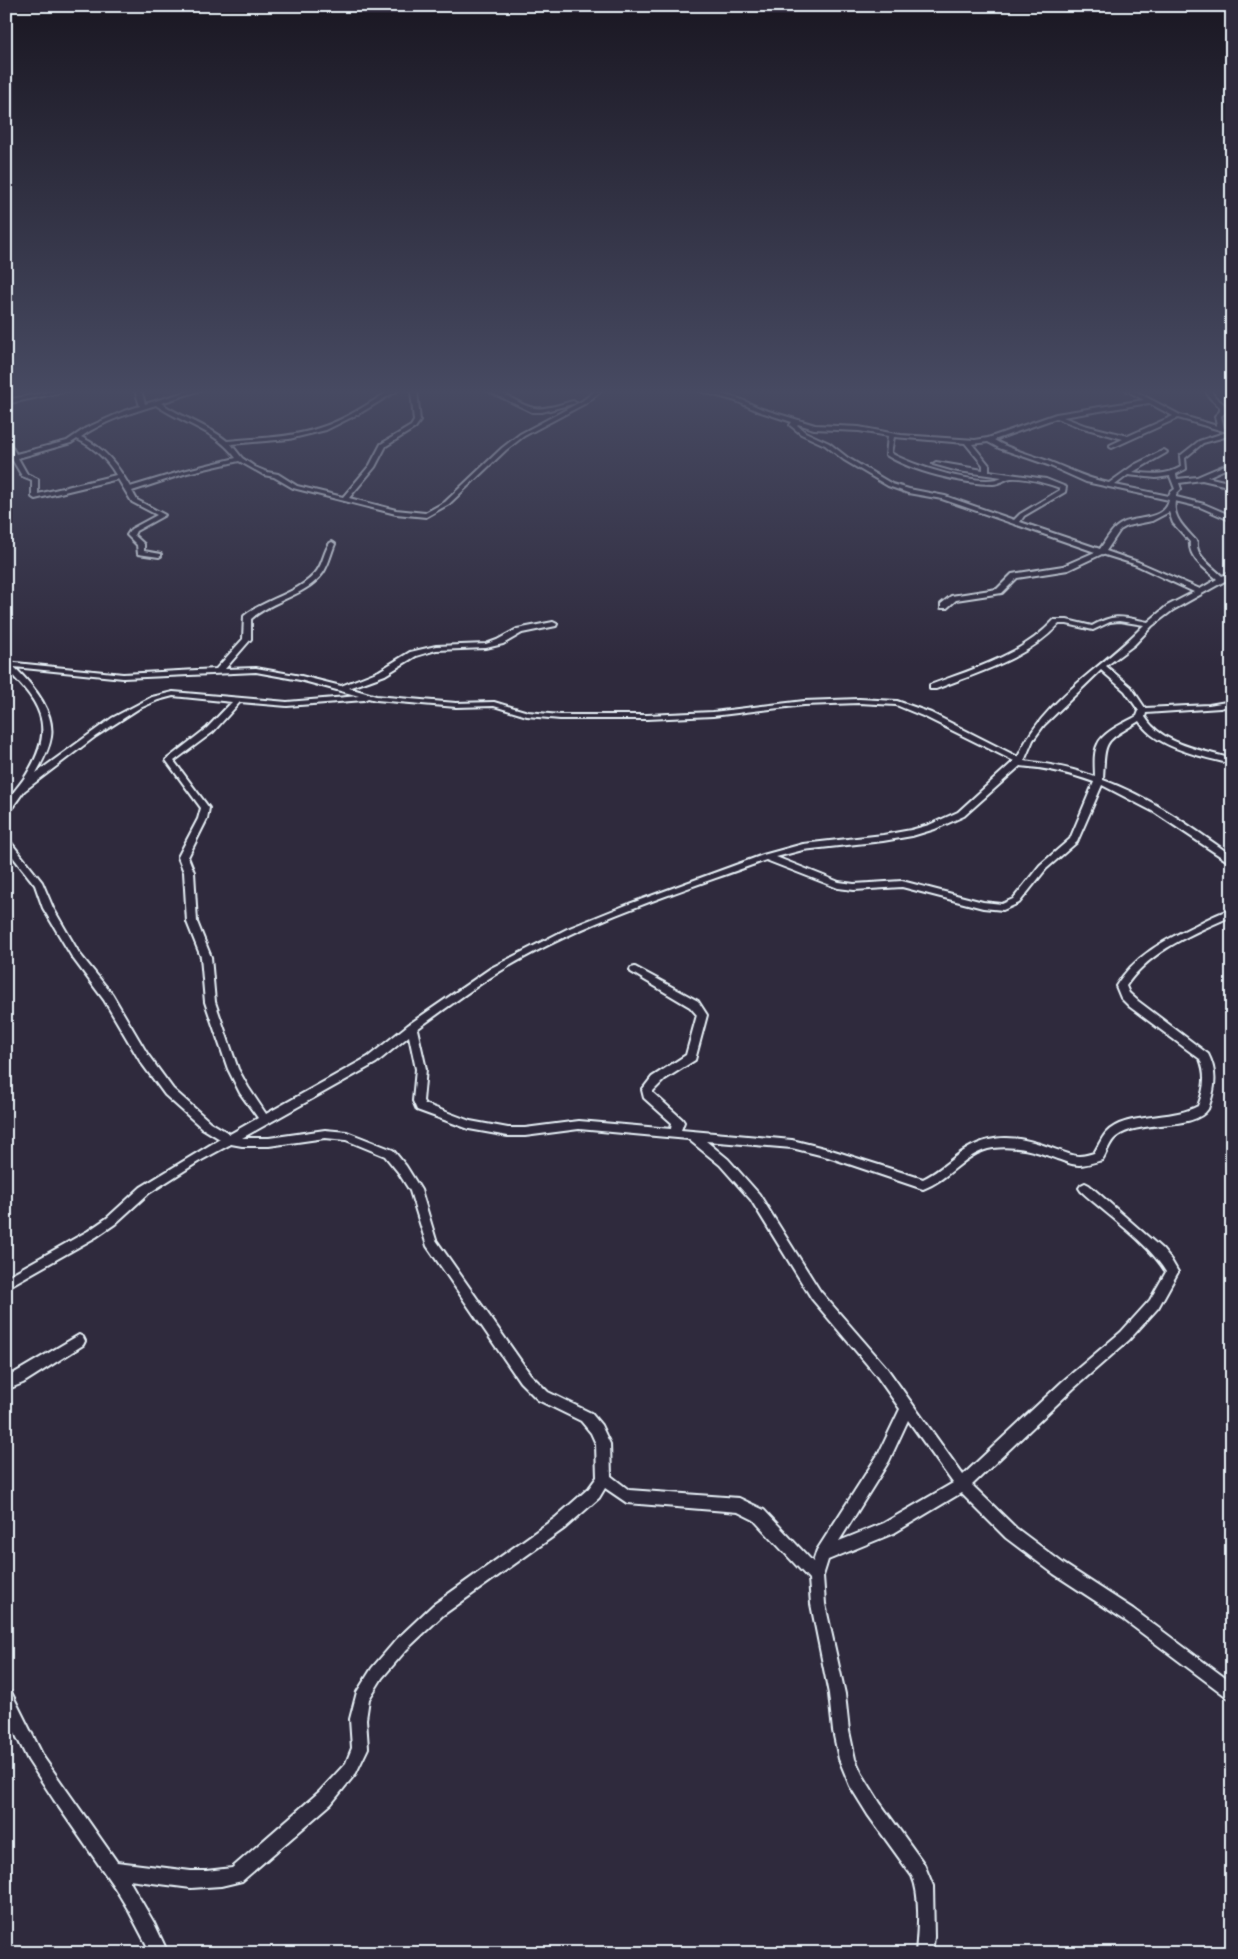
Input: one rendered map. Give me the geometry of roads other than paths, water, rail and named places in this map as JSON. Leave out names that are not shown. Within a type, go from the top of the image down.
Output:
[{"type":"street","points":[[35,481],[35,497],[98,481]]},
{"type":"street","points":[[123,481],[134,501],[162,515],[133,530],[130,534],[141,544],[140,553],[159,555]]},
{"type":"street","points":[[128,490],[155,481]]},
{"type":"street","points":[[287,481],[296,487],[344,500],[396,512],[423,515],[430,514],[447,503],[470,481]]},
{"type":"street","points":[[344,500],[360,481]]},
{"type":"street","points":[[884,481],[908,492],[955,501],[1144,566],[1199,591]]},
{"type":"street","points":[[980,481],[1000,481]]},
{"type":"street","points":[[1016,522],[1022,516],[1064,489],[1047,481]]},
{"type":"street","points":[[1090,481],[1111,485],[1172,503],[1205,506],[1232,519]]},
{"type":"street","points":[[1111,485],[1116,481]]},
{"type":"street","points":[[1176,481],[1178,489],[1172,493],[1176,523],[1194,542],[1193,548],[1196,555],[1222,580]]},
{"type":"street","points":[[1217,481],[1232,485]]},
{"type":"street","points":[[944,606],[954,598],[1002,590],[1009,579],[1015,576],[1065,568],[1101,552],[1118,529],[1125,524],[1150,520],[1160,516],[1172,503]]},
{"type":"street","points":[[219,671],[246,639],[246,618],[285,597],[316,576],[326,560],[332,544]]},
{"type":"street","points":[[6,1283],[92,1234],[111,1221],[145,1190],[194,1159],[372,1060],[412,1028],[495,970],[555,939],[666,893],[766,857],[803,846],[882,838],[932,827],[961,814],[1018,762],[1029,740],[1041,723],[1102,666],[1131,643],[1149,624],[1170,608],[1232,574]]},
{"type":"street","points":[[933,687],[1006,659],[1044,636],[1056,622],[1067,622],[1093,628],[1108,620],[1119,619],[1149,624]]},
{"type":"street","points":[[341,689],[382,673],[419,652],[436,648],[486,646],[500,642],[520,631],[552,624]]},
{"type":"street","points":[[6,664],[123,676],[219,671],[274,673],[376,698]]},
{"type":"street","points":[[6,664],[18,675],[39,705],[48,727],[45,746],[6,810]]},
{"type":"street","points":[[1102,666],[1128,689],[1148,729],[1159,736],[1232,762]]},
{"type":"street","points":[[19,790],[91,736],[150,700],[173,694],[287,704],[376,698],[500,705],[528,714],[560,717],[666,717],[713,714],[804,703],[859,701],[897,703],[928,715],[1018,762],[1068,770],[1099,780],[1179,823],[1232,861]]},
{"type":"street","points":[[239,699],[210,730],[170,760],[170,763],[205,808],[203,819],[192,836],[183,857],[189,872],[192,922],[206,957],[210,1002],[234,1069],[244,1090],[264,1119]]},
{"type":"street","points":[[766,857],[838,884],[854,887],[902,884],[983,905],[1003,907],[1016,901],[1042,867],[1074,840],[1095,794],[1099,780],[1100,752],[1102,744],[1108,737],[1142,714],[1168,708],[1194,710],[1232,703]]},
{"type":"street","points":[[1219,706],[1232,711]]},
{"type":"street","points":[[6,842],[39,884],[48,908],[75,955],[108,997],[144,1058],[169,1092],[206,1125],[229,1139],[253,1143],[325,1134],[347,1136],[388,1153],[402,1169],[415,1190],[431,1242],[525,1378],[543,1396],[586,1417],[596,1430],[603,1444],[604,1479],[594,1493],[560,1523],[438,1610],[402,1644],[377,1673],[362,1697],[358,1719],[360,1748],[351,1768],[325,1798],[236,1875],[221,1879],[194,1880],[115,1870]]},
{"type":"street","points":[[412,1028],[421,1069],[418,1101],[421,1107],[469,1124],[508,1132],[525,1132],[579,1125],[792,1144],[828,1153],[923,1184],[931,1181],[972,1150],[998,1142],[1018,1143],[1078,1160],[1098,1157],[1108,1139],[1120,1129],[1135,1124],[1187,1118],[1203,1109],[1211,1078],[1210,1069],[1204,1057],[1134,1004],[1125,995],[1121,986],[1126,975],[1165,945],[1232,912]]},
{"type":"street","points":[[635,970],[694,1004],[702,1015],[691,1057],[650,1084],[647,1090],[648,1095],[678,1122],[675,1133]]},
{"type":"street","points":[[690,1135],[710,1149],[740,1178],[768,1216],[816,1295],[881,1371],[962,1485],[1011,1533],[1059,1569],[1128,1614],[1232,1692]]},
{"type":"street","points":[[822,1555],[889,1528],[962,1485],[1068,1385],[1124,1336],[1154,1304],[1172,1272],[1170,1266],[1147,1241],[1085,1188]]},
{"type":"street","points":[[6,1384],[18,1379],[79,1341]]},
{"type":"street","points":[[908,1407],[884,1457],[822,1555],[816,1576],[818,1604],[837,1694],[840,1731],[847,1758],[856,1780],[874,1809],[918,1870],[925,1886],[926,1937],[924,1953]]},
{"type":"street","points":[[604,1479],[627,1496],[739,1505],[759,1516],[816,1576]]},
{"type":"street","points":[[6,1697],[43,1770],[115,1870],[152,1935],[160,1953]]}]
